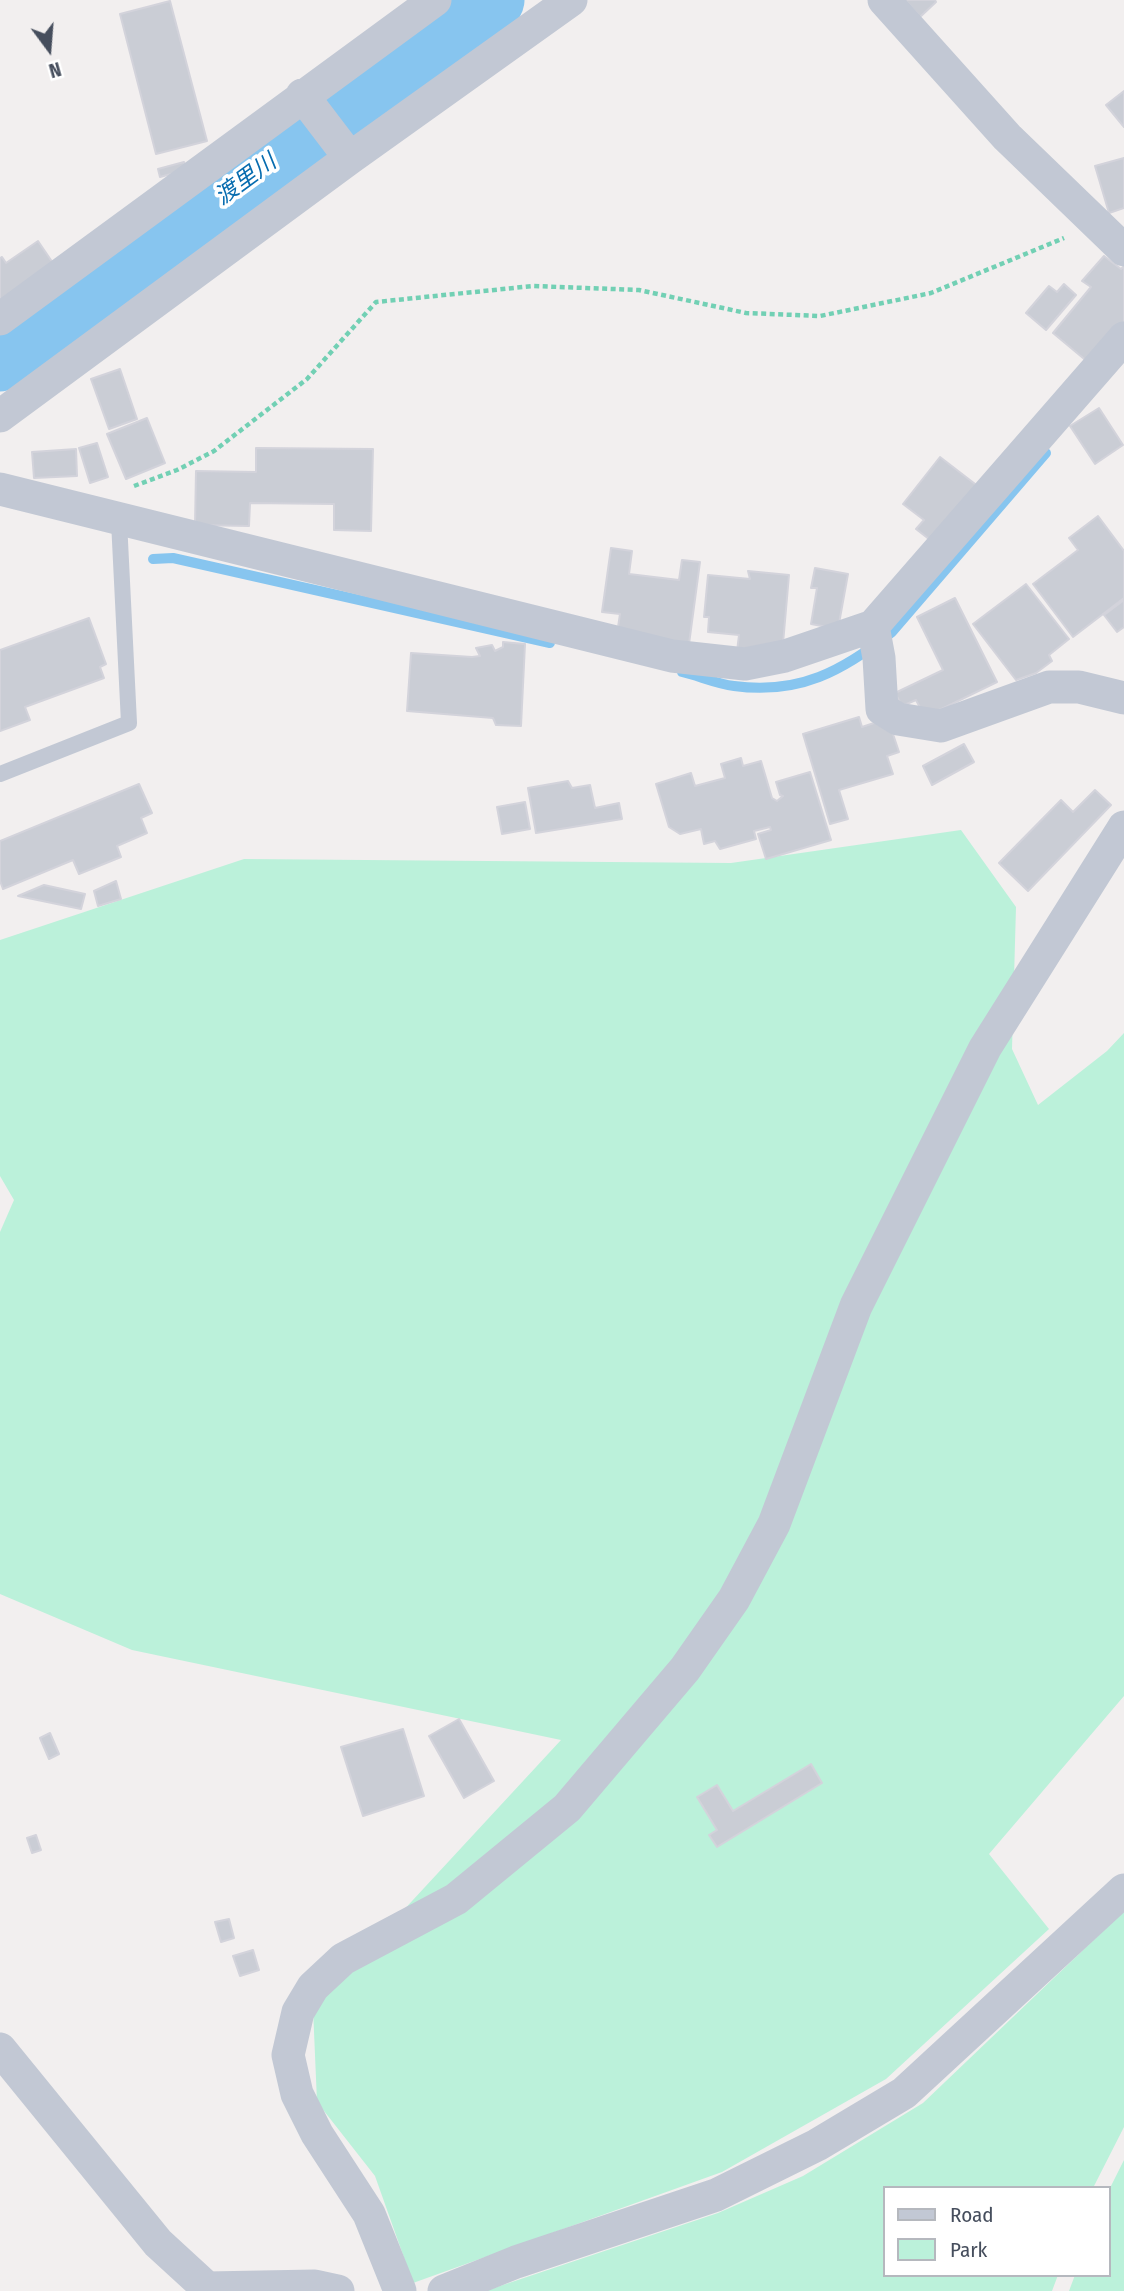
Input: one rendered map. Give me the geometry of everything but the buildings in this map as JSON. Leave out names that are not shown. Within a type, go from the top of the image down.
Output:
[{"type":"street","points":[[0,319],[435,0]]},
{"type":"street","points":[[0,416],[350,158],[571,0]]},
{"type":"street","points":[[884,0],[1007,137],[1124,250]]},
{"type":"street","points":[[302,95],[350,158]]},
{"type":"street","points":[[0,489],[119,521],[671,656],[745,664],[876,642],[1124,338]]},
{"type":"street","points":[[876,642],[883,709],[898,719],[941,726],[1049,687],[1063,685],[1124,698]]},
{"type":"street","points":[[400,2291],[369,2214],[317,2134],[297,2094],[289,2055],[298,2012],[313,1987],[343,1959],[456,1899],[567,1808],[685,1669],[734,1599],[774,1524],[856,1306],[985,1048],[1124,827]]},
{"type":"street","points":[[444,2291],[516,2262],[716,2194],[817,2145],[904,2093],[1124,1890]]},
{"type":"street","points":[[0,2049],[158,2243],[207,2288],[315,2286],[338,2291]]},
{"type":"lane","points":[[0,774],[129,723],[119,521]]},
{"type":"path","points":[[130,487],[177,470],[214,451],[307,379],[376,302],[533,286],[639,290],[746,313],[820,316],[930,293],[1097,224]]},
{"type":"green space","points":[[961,830],[1016,907],[1012,1049],[1038,1105],[1107,1051],[1124,1033],[1124,1696],[989,1854],[1049,1929],[886,2079],[722,2172],[413,2283],[375,2176],[317,2102],[313,2008],[561,1740],[132,1650],[0,1594],[0,1232],[14,1200],[0,1176],[0,940],[244,859],[731,863]]},
{"type":"green space","points":[[1124,1911],[1124,2127],[1094,2186],[883,2186],[883,2277],[1057,2277],[1052,2291],[485,2291],[718,2213],[803,2176],[923,2103]]},
{"type":"green space","points":[[1124,2160],[1124,2291],[1069,2291],[1074,2277],[1110,2277],[1110,2188]]},
{"type":"waterway","name":"渡里川","points":[[0,360],[493,0]]},
{"type":"waterway","points":[[682,672],[721,684],[757,688],[800,683],[838,669],[892,632],[1046,453]]},
{"type":"waterway","points":[[153,559],[173,558],[550,643]]}]
